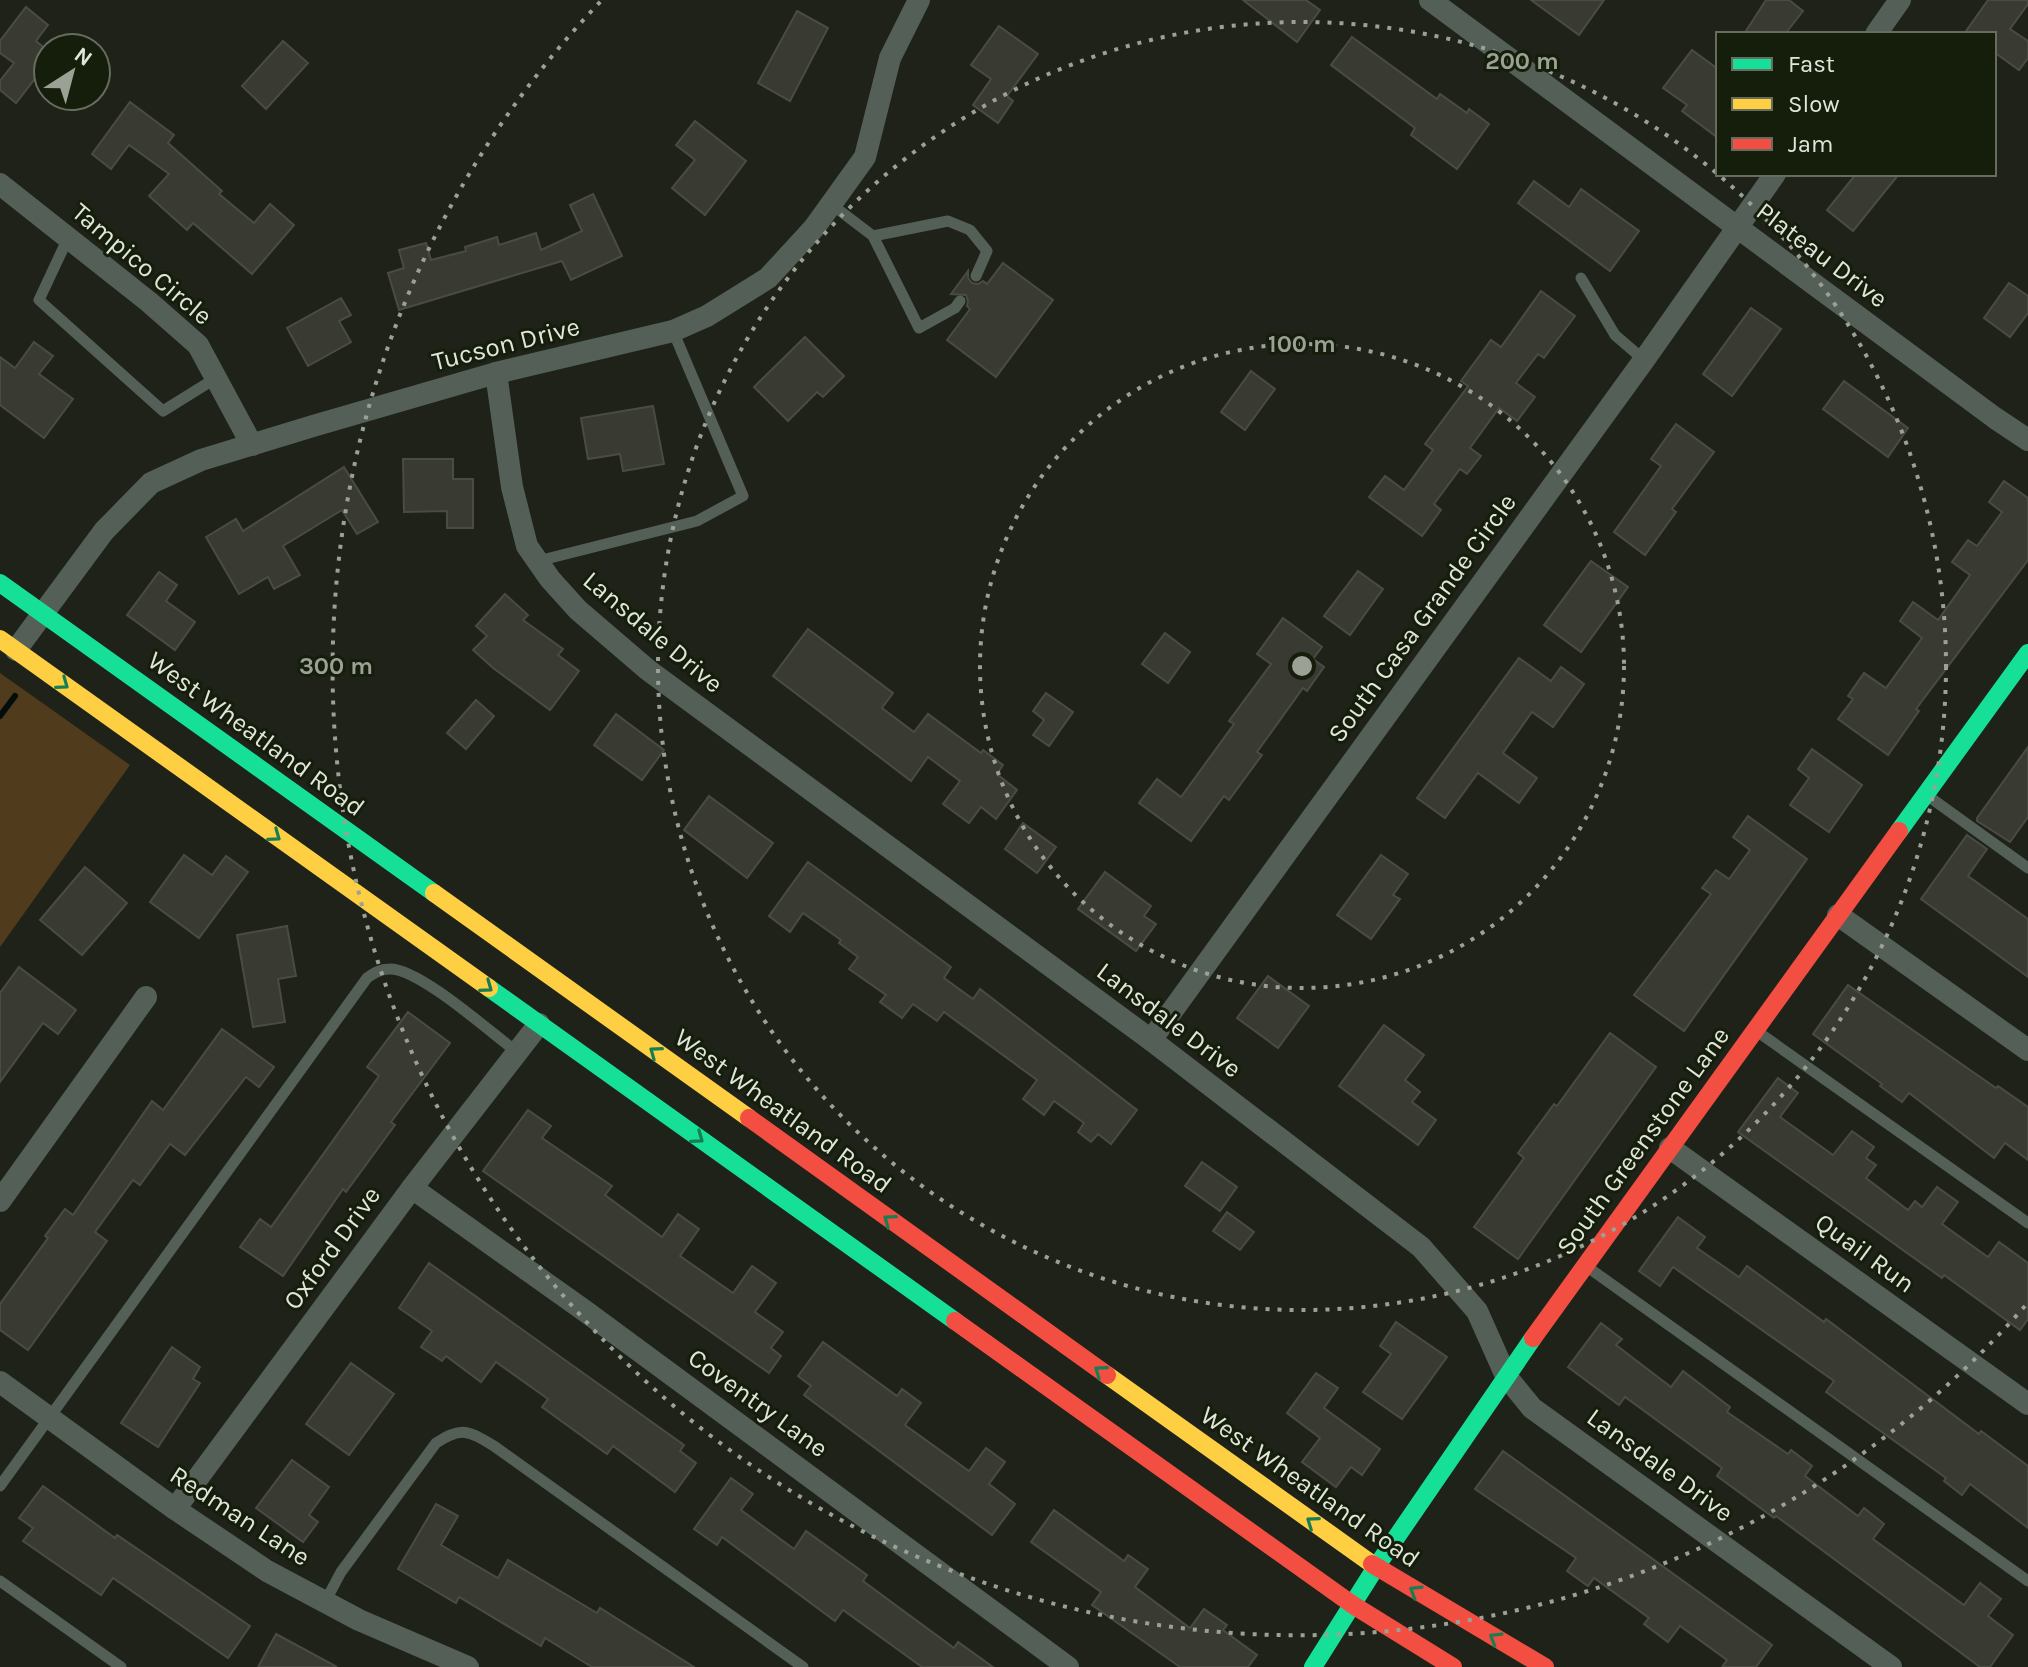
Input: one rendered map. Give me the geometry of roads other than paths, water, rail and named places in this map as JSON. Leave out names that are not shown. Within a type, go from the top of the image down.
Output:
[{"type":"main road","name":"West Wheatland Road","points":[[0,583],[1376,1567],[1537,1665]]},
{"type":"main road","points":[[8,645],[1353,1605],[1453,1667]]},
{"type":"main road","name":"South Greenstone Lane","points":[[1313,1667],[1376,1567],[1506,1376],[2028,653]]},
{"type":"street","name":"Tucson Drive","points":[[8,645],[43,613],[104,531],[151,483],[201,460],[496,373],[673,331],[707,316],[768,278],[814,228],[865,157],[890,58],[919,0]]},
{"type":"street","name":"Plateau Drive","points":[[1430,0],[2028,440]]},
{"type":"street","points":[[1877,32],[1900,0]]},
{"type":"street","name":"South Casa Grande Circle","points":[[1151,1040],[1644,360],[1774,176]]},
{"type":"street","name":"Tampico Circle","points":[[0,184],[149,302],[198,345],[252,445]]},
{"type":"street","name":"Lansdale Drive","points":[[496,373],[512,487],[527,546],[550,579],[578,610],[648,670],[1151,1040],[1421,1247],[1477,1311],[1506,1376],[1532,1408],[1891,1667]]},
{"type":"street","points":[[1838,915],[2028,1050]]},
{"type":"street","points":[[0,1201],[146,997]]},
{"type":"street","name":"Oxford Drive","points":[[175,1509],[412,1188],[539,1024]]},
{"type":"street","name":"Quail Run","points":[[1670,1148],[2028,1404]]},
{"type":"street","name":"Coventry Lane","points":[[412,1188],[585,1311],[1068,1667]]},
{"type":"street","name":"Redman Lane","points":[[0,1382],[175,1509],[267,1571],[359,1620],[468,1667]]},
{"type":"lane","points":[[831,204],[873,236],[919,328],[955,308],[960,301]]},
{"type":"lane","points":[[873,236],[948,221],[970,230],[987,251],[976,276]]},
{"type":"lane","points":[[68,238],[39,300],[163,411],[216,378]]},
{"type":"lane","points":[[1581,278],[1615,335],[1644,360]]},
{"type":"lane","points":[[538,561],[697,521],[743,496],[673,331]]},
{"type":"lane","points":[[1925,794],[2028,868]]},
{"type":"lane","points":[[0,1486],[367,978],[377,970],[390,969],[417,977],[517,1052]]},
{"type":"lane","points":[[1755,1030],[2028,1223]]},
{"type":"lane","points":[[1585,1266],[2028,1581]]},
{"type":"lane","points":[[325,1602],[341,1572],[436,1443],[448,1435],[470,1432],[803,1667]]},
{"type":"lane","points":[[0,1581],[121,1667]]},
{"type":"waterway","points":[[0,716],[15,696]]}]
